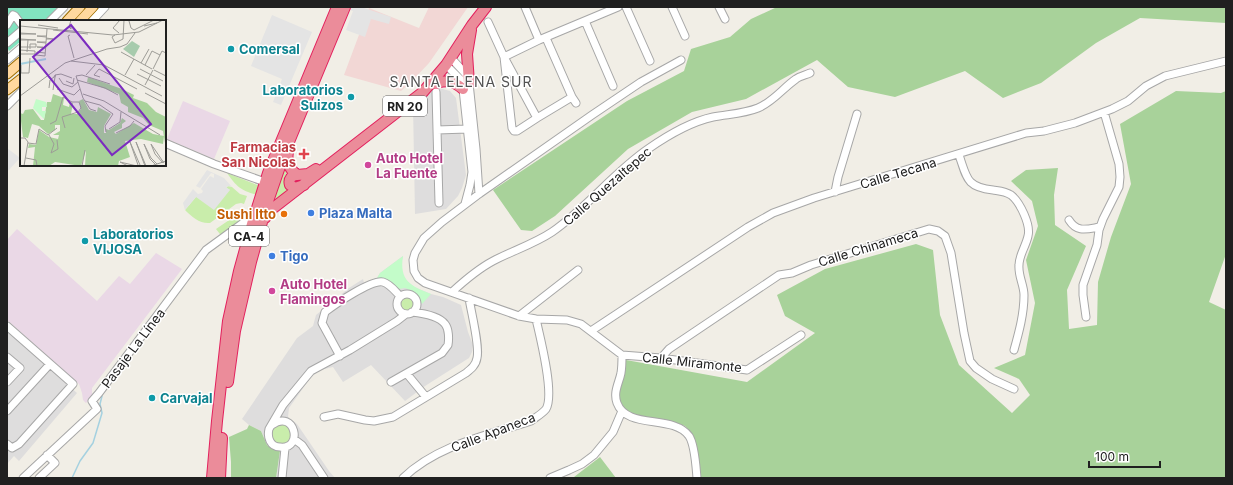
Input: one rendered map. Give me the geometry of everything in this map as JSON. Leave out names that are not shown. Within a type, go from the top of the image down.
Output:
[{"type":"highway","name":"CA-4","points":[[220,478],[223,423],[235,331],[251,262],[265,182],[337,7]]},
{"type":"highway","name":"CA-4","points":[[212,478],[228,321],[239,271],[292,135],[345,7]]},
{"type":"highway","name":"RN 20","points":[[298,175],[304,176],[310,174],[414,92],[436,68],[477,7]]},
{"type":"highway","name":"RN 20","points":[[257,224],[272,209],[415,98],[433,88],[472,25],[486,7]]},
{"type":"highway","points":[[433,88],[451,81],[466,86],[467,54],[472,25]]},
{"type":"highway","points":[[292,135],[288,148],[287,161],[290,168],[298,175],[291,178],[289,181],[290,185],[294,188],[304,185]]},
{"type":"main road","points":[[66,20],[72,7]]},
{"type":"main road","points":[[67,20],[80,7]]},
{"type":"main road","points":[[81,20],[93,7]]},
{"type":"main road","points":[[7,74],[20,63]]},
{"type":"main road","points":[[7,81],[20,71]]},
{"type":"main road","points":[[7,90],[20,80]]},
{"type":"street","points":[[93,20],[105,7]]},
{"type":"street","points":[[525,7],[539,40]]},
{"type":"street","points":[[504,57],[539,40],[618,7]]},
{"type":"street","points":[[626,7],[650,61]]},
{"type":"street","points":[[672,7],[685,36]]},
{"type":"street","points":[[719,7],[725,19]]},
{"type":"street","points":[[51,20],[63,8]]},
{"type":"street","points":[[7,25],[13,15],[20,23]]},
{"type":"street","points":[[585,21],[613,86]]},
{"type":"street","points":[[488,22],[504,57],[537,118]]},
{"type":"street","points":[[7,43],[20,32]]},
{"type":"street","points":[[504,57],[513,130],[517,132],[537,118],[574,100],[546,38]]},
{"type":"street","points":[[7,60],[20,49]]},
{"type":"street","points":[[681,60],[624,93],[464,204],[424,238],[415,253],[413,260],[414,271],[418,278],[425,283],[519,316],[536,319],[567,320],[581,324],[591,331],[622,355],[621,373],[616,389],[617,403],[622,411],[630,417],[668,424],[683,431],[692,442],[697,478]]},
{"type":"street","name":"Calle Tecana","points":[[591,331],[682,270],[773,213],[835,192],[959,155],[1026,133],[1044,131],[1075,123],[1128,101],[1146,86],[1165,76],[1213,66],[1226,61]]},
{"type":"street","points":[[448,62],[466,86],[477,156],[479,194]]},
{"type":"street","name":"Calle Quezaltepec","points":[[452,292],[491,262],[548,234],[564,224],[633,160],[677,131],[714,117],[746,112],[760,107],[770,101],[796,79],[810,73]]},
{"type":"street","points":[[464,204],[470,185],[472,172],[467,129],[466,86]]},
{"type":"street","points":[[433,88],[437,130],[439,202]]},
{"type":"street","points":[[7,106],[20,93]]},
{"type":"street","points":[[1086,317],[1083,285],[1097,245],[1100,227],[1119,186],[1120,177],[1119,164],[1104,112]]},
{"type":"street","points":[[835,192],[857,114]]},
{"type":"street","points":[[437,130],[467,129]]},
{"type":"street","points":[[166,143],[214,164],[265,182]]},
{"type":"street","points":[[959,155],[967,178],[972,184],[978,188],[1005,192],[1012,196],[1022,210],[1027,224],[1029,235],[1020,258],[1019,267],[1024,295],[1022,315],[1014,350]]},
{"type":"street","points":[[1069,220],[1072,226],[1080,229],[1100,227]]},
{"type":"street","name":"Pasaje La Línea","points":[[23,478],[97,409],[92,401],[206,250],[243,223],[257,224]]},
{"type":"street","name":"Calle Chinameca","points":[[661,358],[669,349],[779,275],[792,273],[811,265],[929,229],[938,231],[945,236],[951,253],[970,362],[992,380],[1014,389]]},
{"type":"street","points":[[519,316],[578,270]]},
{"type":"street","points":[[340,356],[322,323],[325,312],[365,287],[378,281],[387,284],[400,296]]},
{"type":"street","points":[[397,321],[399,314],[397,300],[404,294],[410,294],[413,296],[422,313]]},
{"type":"street","points":[[324,417],[338,414],[374,421],[393,417],[466,373],[473,367],[477,359],[478,349],[469,298]]},
{"type":"street","points":[[324,478],[302,445],[288,444],[274,446],[269,440],[268,432],[283,405],[311,372],[340,356],[409,313],[416,307],[416,300]]},
{"type":"street","points":[[391,382],[442,353],[448,346],[447,328],[445,323],[422,313],[400,312],[397,307]]},
{"type":"street","name":"Calle Apaneca","points":[[403,478],[430,458],[451,447],[531,421],[539,416],[546,408],[548,399],[546,370],[536,319]]},
{"type":"street","points":[[7,444],[12,448],[19,444],[73,384],[9,331]]},
{"type":"street","name":"Calle Miramonte","points":[[622,355],[661,358],[747,370],[800,335]]},
{"type":"street","points":[[7,357],[20,368],[7,382]]},
{"type":"street","points":[[7,412],[50,364]]},
{"type":"street","points":[[407,374],[426,397]]},
{"type":"street","points":[[283,405],[286,422]]},
{"type":"street","points":[[550,478],[582,464],[594,455],[613,432],[622,411]]},
{"type":"street","points":[[272,425],[279,421],[286,422],[291,425],[295,434],[288,444],[284,457],[282,478]]},
{"type":"street","points":[[42,477],[55,463],[47,455]]},
{"type":"shaded area","points":[[347,7],[361,7],[391,17],[389,24],[371,19],[365,37],[346,30],[353,11],[347,9]]},
{"type":"shaded area","points":[[429,7],[468,7],[429,63],[401,91],[344,75],[369,8],[419,28]]},
{"type":"shaded area","points":[[272,15],[312,32],[281,105],[273,102],[282,79],[251,66]]},
{"type":"shaded area","points":[[439,88],[450,91],[456,98],[466,175],[458,196],[446,209],[415,214],[413,105],[431,91]]},
{"type":"shaded area","points":[[183,101],[230,121],[214,159],[167,139]]},
{"type":"shaded area","points":[[7,148],[20,158],[7,172]]},
{"type":"shaded area","points":[[207,170],[224,178],[232,187],[226,187],[230,190],[214,210],[196,197],[185,210],[183,203],[193,189],[198,194],[202,193],[203,191],[201,189],[210,176],[214,178],[214,174],[211,173],[200,188],[196,186]]},
{"type":"shaded area","name":"Laboratorios VIJOSA","points":[[17,229],[97,301],[119,276],[130,284],[156,253],[182,269],[92,388],[93,394],[86,403],[83,400],[79,384],[7,320],[7,240]]},
{"type":"shaded area","points":[[403,256],[401,265],[402,274],[414,287],[461,305],[473,345],[469,358],[425,386],[405,401],[371,365],[343,382],[333,367],[320,370],[311,377],[289,408],[288,417],[297,424],[335,478],[276,478],[280,451],[267,445],[261,431],[249,425],[242,419],[297,338],[313,326],[316,315],[349,288],[363,279],[364,283],[377,278],[380,273]]},
{"type":"shaded area","points":[[7,331],[77,393],[19,461],[14,456],[7,464]]},
{"type":"green space","points":[[7,7],[57,7],[45,20],[20,20],[20,42],[9,51],[7,47]]},
{"type":"green space","points":[[777,7],[1226,7],[1226,23],[1140,18],[1096,43],[1041,83],[1003,98],[965,71],[895,97],[848,87],[817,60],[746,99],[692,112],[628,149],[555,216],[532,231],[521,230],[493,190],[627,101],[684,71],[691,49],[730,37],[751,19]]},
{"type":"green space","points":[[1176,91],[1221,93],[1226,91],[1226,254],[1209,302],[1226,310],[1226,478],[701,478],[693,435],[685,426],[667,420],[632,415],[624,410],[619,402],[619,388],[626,360],[747,382],[815,333],[785,316],[777,295],[825,269],[916,244],[933,250],[940,315],[959,365],[1012,413],[1030,395],[1019,379],[994,368],[1025,355],[1035,303],[1026,260],[1038,226],[1032,201],[1011,181],[1026,170],[1058,168],[1054,195],[1055,225],[1086,246],[1067,290],[1069,329],[1097,325],[1098,282],[1111,237],[1131,184],[1120,124]]},
{"type":"green space","points":[[285,164],[288,170],[284,178],[284,185],[290,192],[275,202],[277,188]]},
{"type":"green space","points":[[227,173],[260,186],[257,195],[239,187]]},
{"type":"green space","points":[[228,186],[232,187],[240,194],[247,196],[244,204],[236,204],[210,223],[200,221],[185,210],[196,197],[230,190],[226,188]]},
{"type":"green space","points":[[238,214],[250,218],[249,223],[223,238],[216,229]]},
{"type":"green space","points":[[403,256],[402,264],[405,277],[412,285],[431,294],[422,304],[416,294],[410,290],[405,288],[399,289],[388,281],[377,278],[380,273]]},
{"type":"green space","points":[[407,296],[414,301],[415,304],[410,311],[407,312],[400,307],[399,304],[404,297]]},
{"type":"green space","points":[[284,424],[292,431],[290,441],[284,445],[274,442],[271,432],[274,426]]},
{"type":"green space","points":[[249,425],[261,431],[267,445],[280,451],[276,478],[231,478],[229,437],[247,429]]},
{"type":"green space","points":[[600,457],[616,478],[574,477]]},
{"type":"waterway","points":[[72,478],[80,461],[93,443],[102,413],[100,404],[102,396]]},
{"type":"place","name":"Comersal","points":[[231,49]]},
{"type":"place","name":"Laboratorios Suizos","points":[[351,97]]},
{"type":"place","name":"Farmacias San Nicolas","points":[[304,154]]},
{"type":"place","name":"Auto Hotel La Fuente","points":[[368,165]]},
{"type":"place","name":"Plaza Malta","points":[[311,213]]},
{"type":"place","name":"Sushi Itto","points":[[284,214]]},
{"type":"place","name":"Laboratorios VIJOSA","points":[[85,241]]},
{"type":"place","name":"Tigo","points":[[272,256]]},
{"type":"place","name":"Auto Hotel Flamingos","points":[[272,291]]},
{"type":"place","name":"Carvajal","points":[[152,398]]},
{"type":"district","name":"SANTA ELENA SUR","points":[[461,81]]}]
